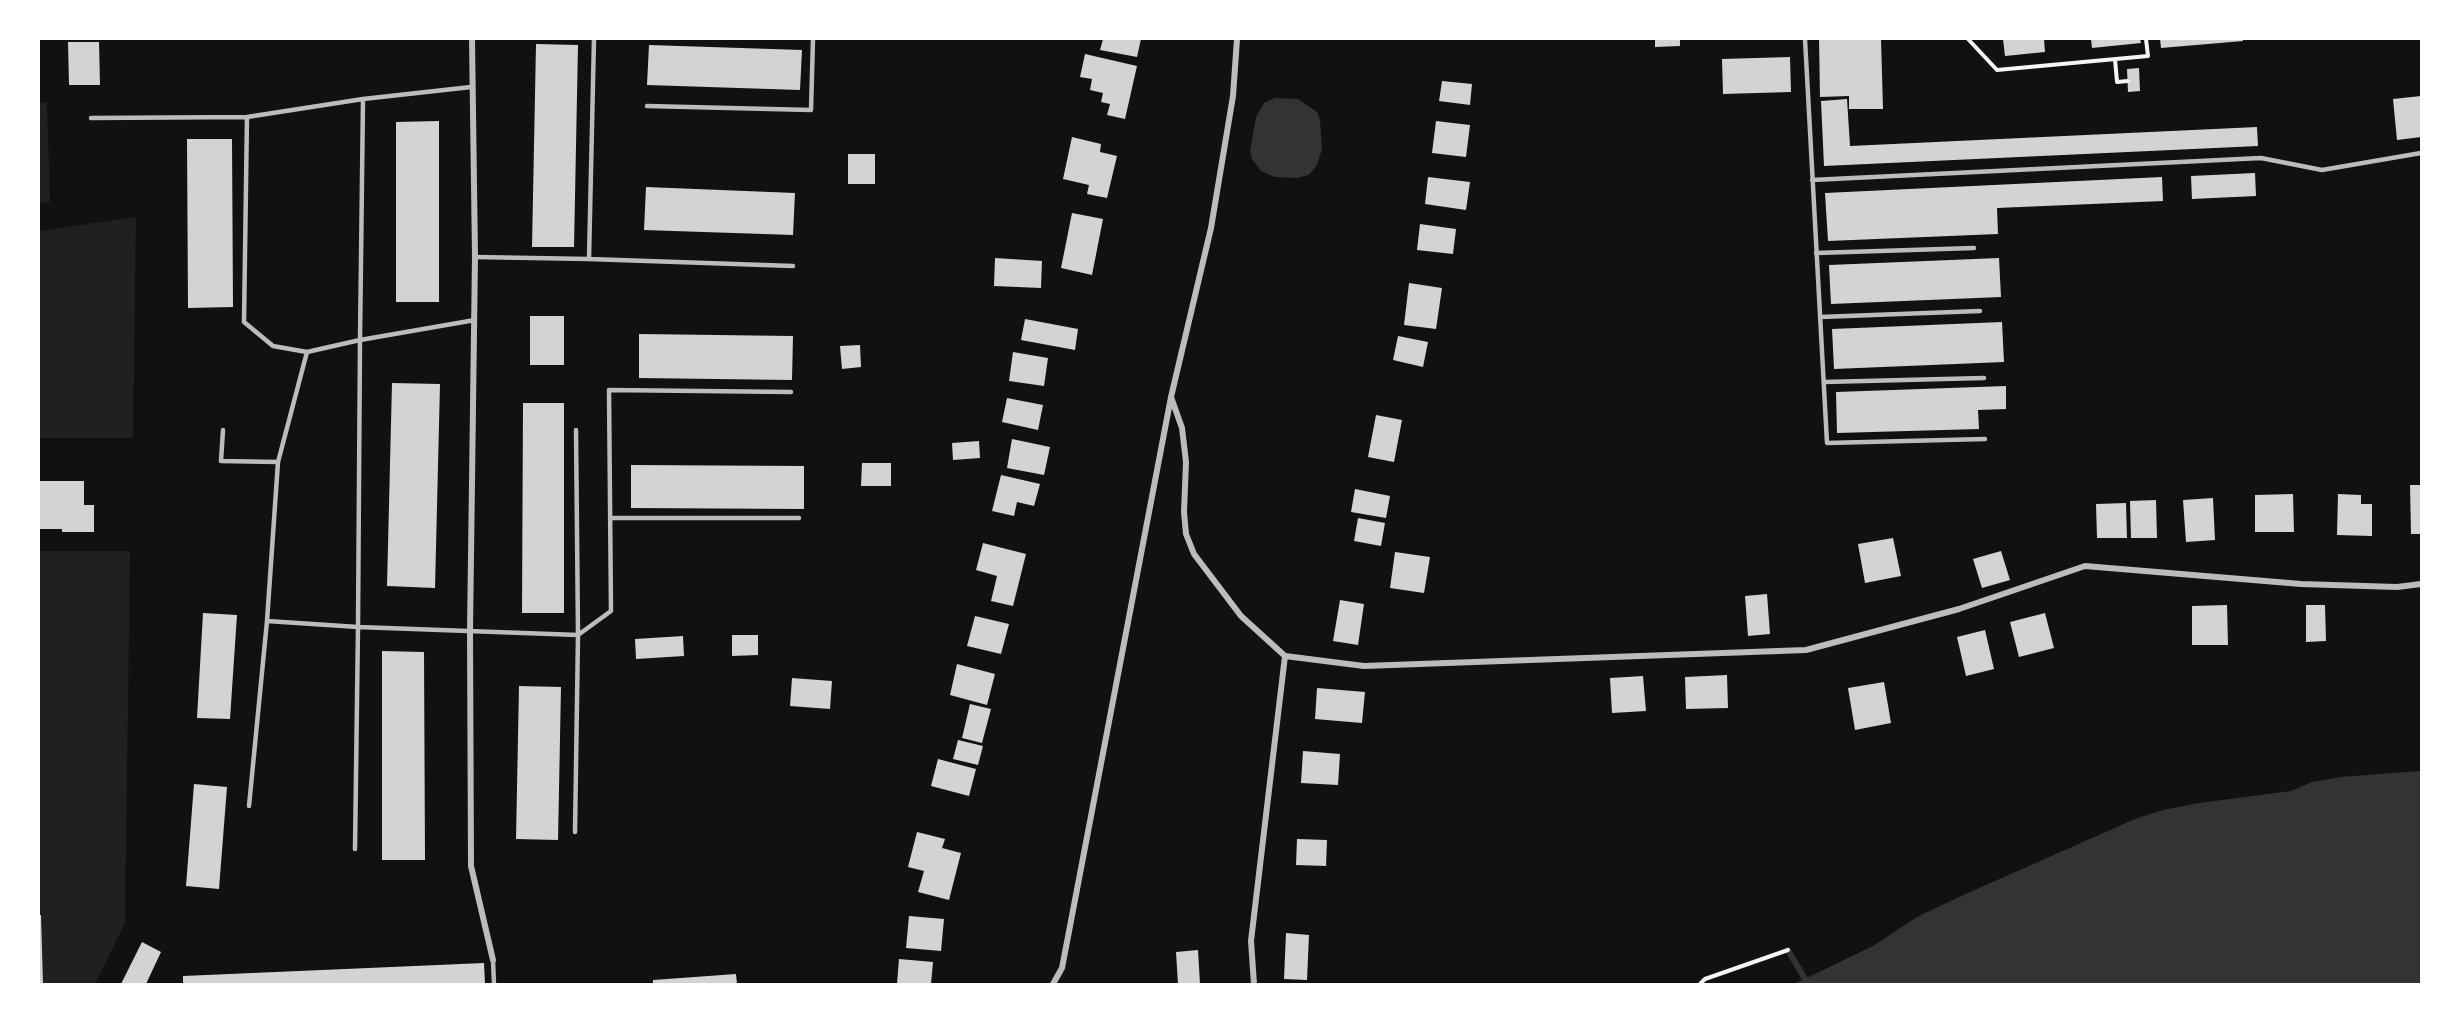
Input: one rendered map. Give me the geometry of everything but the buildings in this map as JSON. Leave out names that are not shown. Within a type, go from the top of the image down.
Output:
[{"type":"street","points":[[472,39],[475,320],[470,631],[471,866],[493,960]]},
{"type":"street","points":[[1053,984],[1062,968],[1171,397],[1211,228],[1233,96],[1237,39]]},
{"type":"street","points":[[1171,397],[1182,428],[1186,462],[1184,512],[1186,534],[1194,554],[1241,616],[1285,656],[1364,666],[1806,650],[1959,609],[2085,566],[2301,584],[2397,587],[2421,584]]},
{"type":"street","points":[[1254,984],[1251,941],[1285,656]]},
{"type":"lane","points":[[589,259],[594,39]]},
{"type":"lane","points":[[647,106],[811,110],[813,39]]},
{"type":"lane","points":[[1805,39],[1827,443],[1985,439]]},
{"type":"lane","points":[[92,118],[247,117],[363,99],[471,87]]},
{"type":"lane","points":[[356,849],[363,99]]},
{"type":"lane","points":[[247,117],[244,322],[273,346],[307,351],[475,320]]},
{"type":"lane","points":[[1812,180],[2260,158],[2322,170],[2421,153]]},
{"type":"lane","points":[[1816,253],[1974,248]]},
{"type":"lane","points":[[475,257],[793,266]]},
{"type":"lane","points":[[1820,317],[1980,311]]},
{"type":"lane","points":[[249,806],[267,621],[278,462],[307,351]]},
{"type":"lane","points":[[1824,382],[1984,378]]},
{"type":"lane","points":[[267,621],[358,627],[578,635],[611,611],[609,390],[791,392]]},
{"type":"lane","points":[[223,430],[221,461],[278,462]]},
{"type":"lane","points":[[575,832],[578,635],[576,430]]},
{"type":"lane","points":[[610,518],[799,518]]},
{"type":"lane","points":[[493,960],[494,984]]},
{"type":"path","points":[[1968,39],[1997,70],[2148,56],[2146,39]]},
{"type":"path","points":[[2115,59],[2117,82],[2128,81]]},
{"type":"path","points":[[1700,984],[1705,979],[1788,950]]},
{"type":"shaded area","points":[[1275,98],[1298,99],[1317,112],[1320,120],[1322,149],[1317,165],[1309,175],[1297,178],[1275,177],[1261,171],[1252,159],[1250,151],[1256,117],[1264,103]]},
{"type":"shaded area","points":[[39,102],[47,102],[50,202],[39,203]]},
{"type":"shaded area","points":[[136,217],[133,438],[39,438],[39,231]]},
{"type":"shaded area","points":[[39,551],[130,551],[125,923],[95,984],[39,984]]},
{"type":"shaded area","points":[[2421,771],[2421,984],[1794,984],[1873,946],[1917,917],[2135,819],[2163,810],[2199,803],[2291,791],[2312,782],[2340,777]]},
{"type":"waterway","points":[[1788,950],[1808,984]]}]
